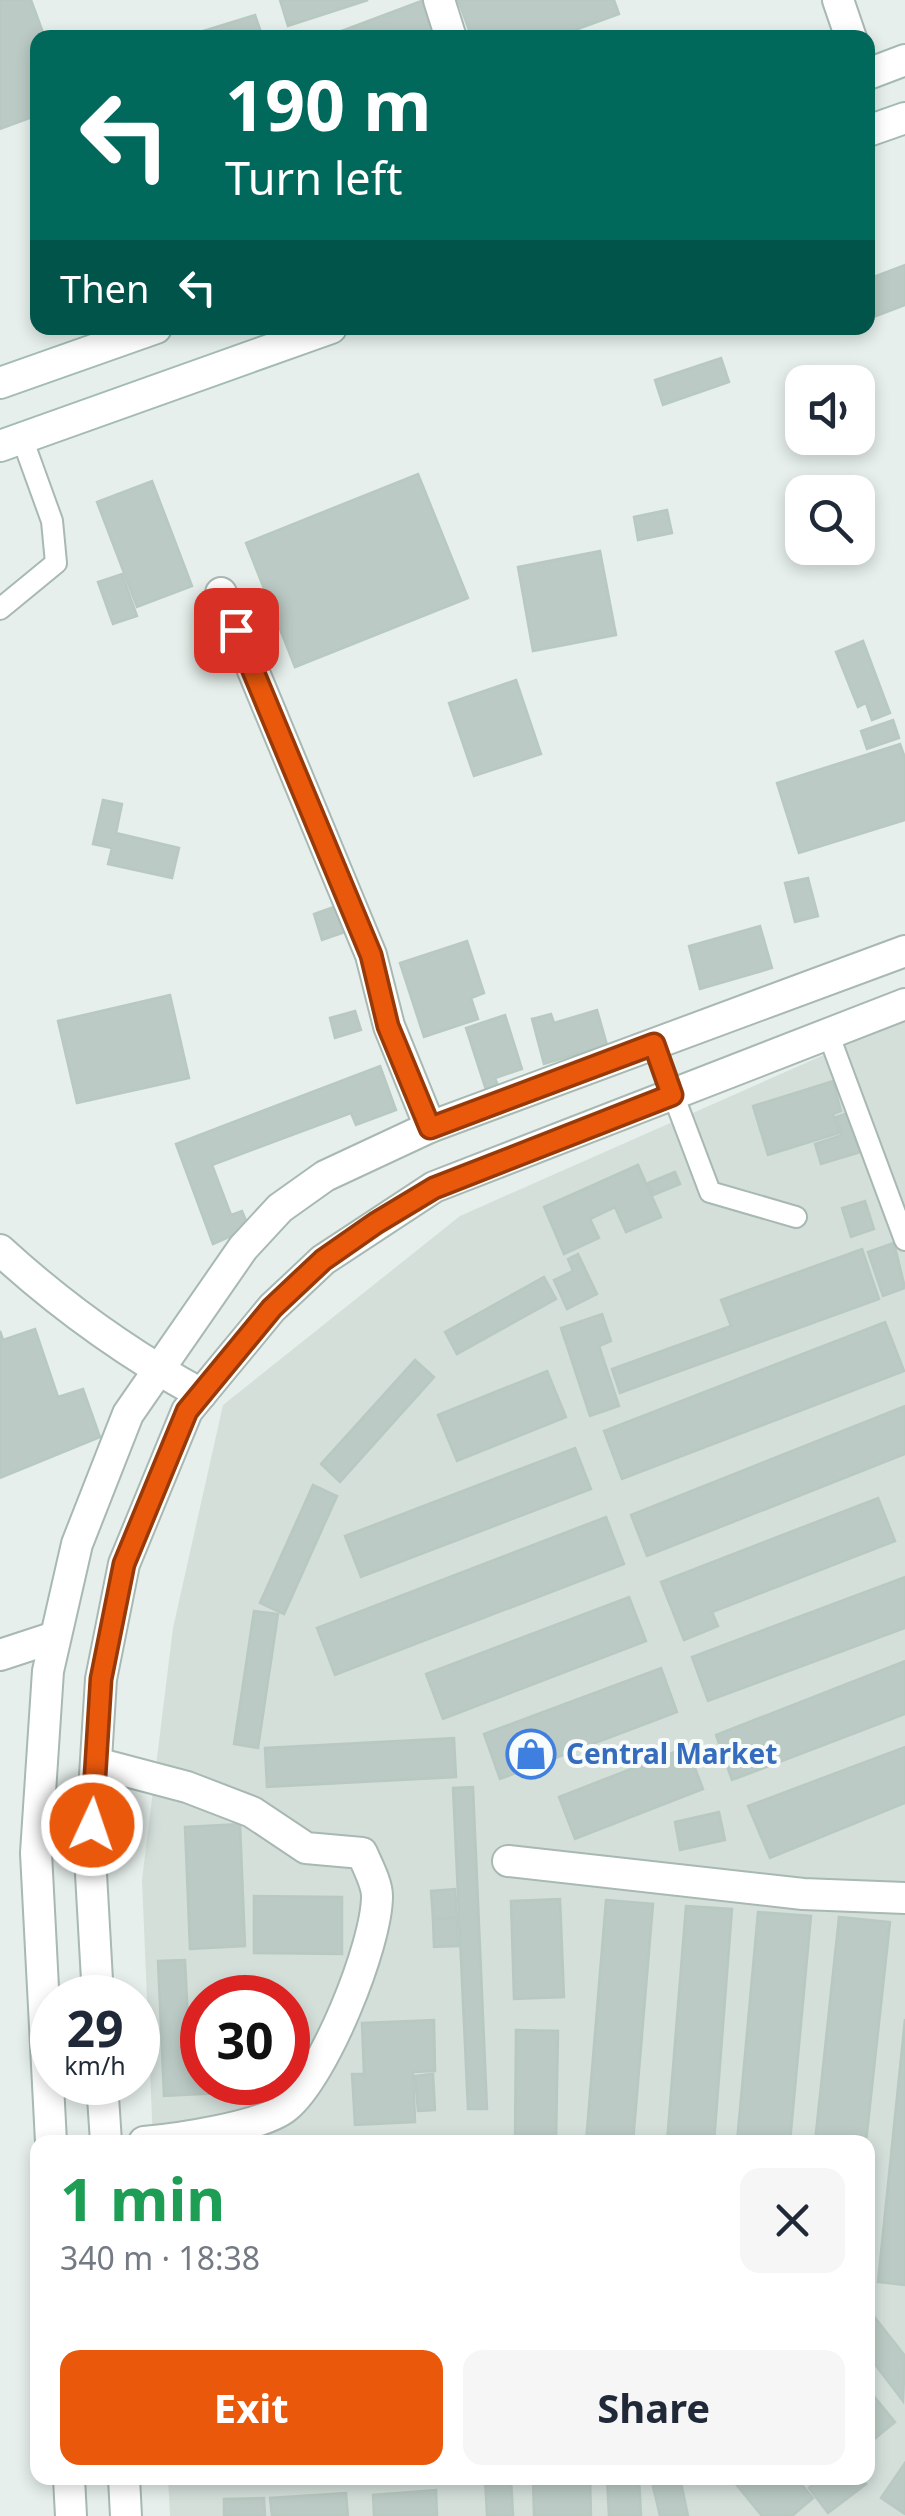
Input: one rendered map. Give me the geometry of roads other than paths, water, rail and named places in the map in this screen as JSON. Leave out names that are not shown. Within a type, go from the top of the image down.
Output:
[{"type":"street","points":[[438,0],[448,30]]},
{"type":"street","points":[[838,0],[848,30]]},
{"type":"street","points":[[875,71],[905,60]]},
{"type":"street","points":[[875,129],[905,118]]},
{"type":"street","points":[[0,383],[136,335]]},
{"type":"street","points":[[11,442],[311,335]]},
{"type":"street","points":[[222,593],[371,955],[388,1026],[430,1128]]},
{"type":"street","points":[[51,2135],[36,1853],[48,1672],[84,1525],[128,1414],[243,1248],[280,1208],[326,1176],[430,1128],[905,950]]},
{"type":"street","points":[[97,1975],[90,1856],[101,1679],[124,1564],[187,1411],[272,1308],[323,1260],[434,1188],[905,1004]]},
{"type":"street","points":[[0,1250],[32,1280],[159,1371],[201,1394]]},
{"type":"street","points":[[0,1655],[56,1638]]},
{"type":"street","points":[[96,1763],[186,1787],[252,1812],[306,1848],[362,1852],[378,1895],[361,1965],[332,2043],[286,2108],[198,2135]]},
{"type":"street","points":[[508,1861],[803,1894],[905,1898]]},
{"type":"street","points":[[104,2105],[106,2135]]},
{"type":"street","points":[[69,2485],[71,2516]]},
{"type":"street","points":[[124,2485],[126,2516]]},
{"type":"lane","points":[[0,609],[56,563],[52,521],[11,442]]},
{"type":"lane","points":[[828,1033],[905,1240]]},
{"type":"lane","points":[[654,1044],[710,1192],[796,1217]]},
{"type":"place","name":"Central Market","points":[[531,1754]]}]
